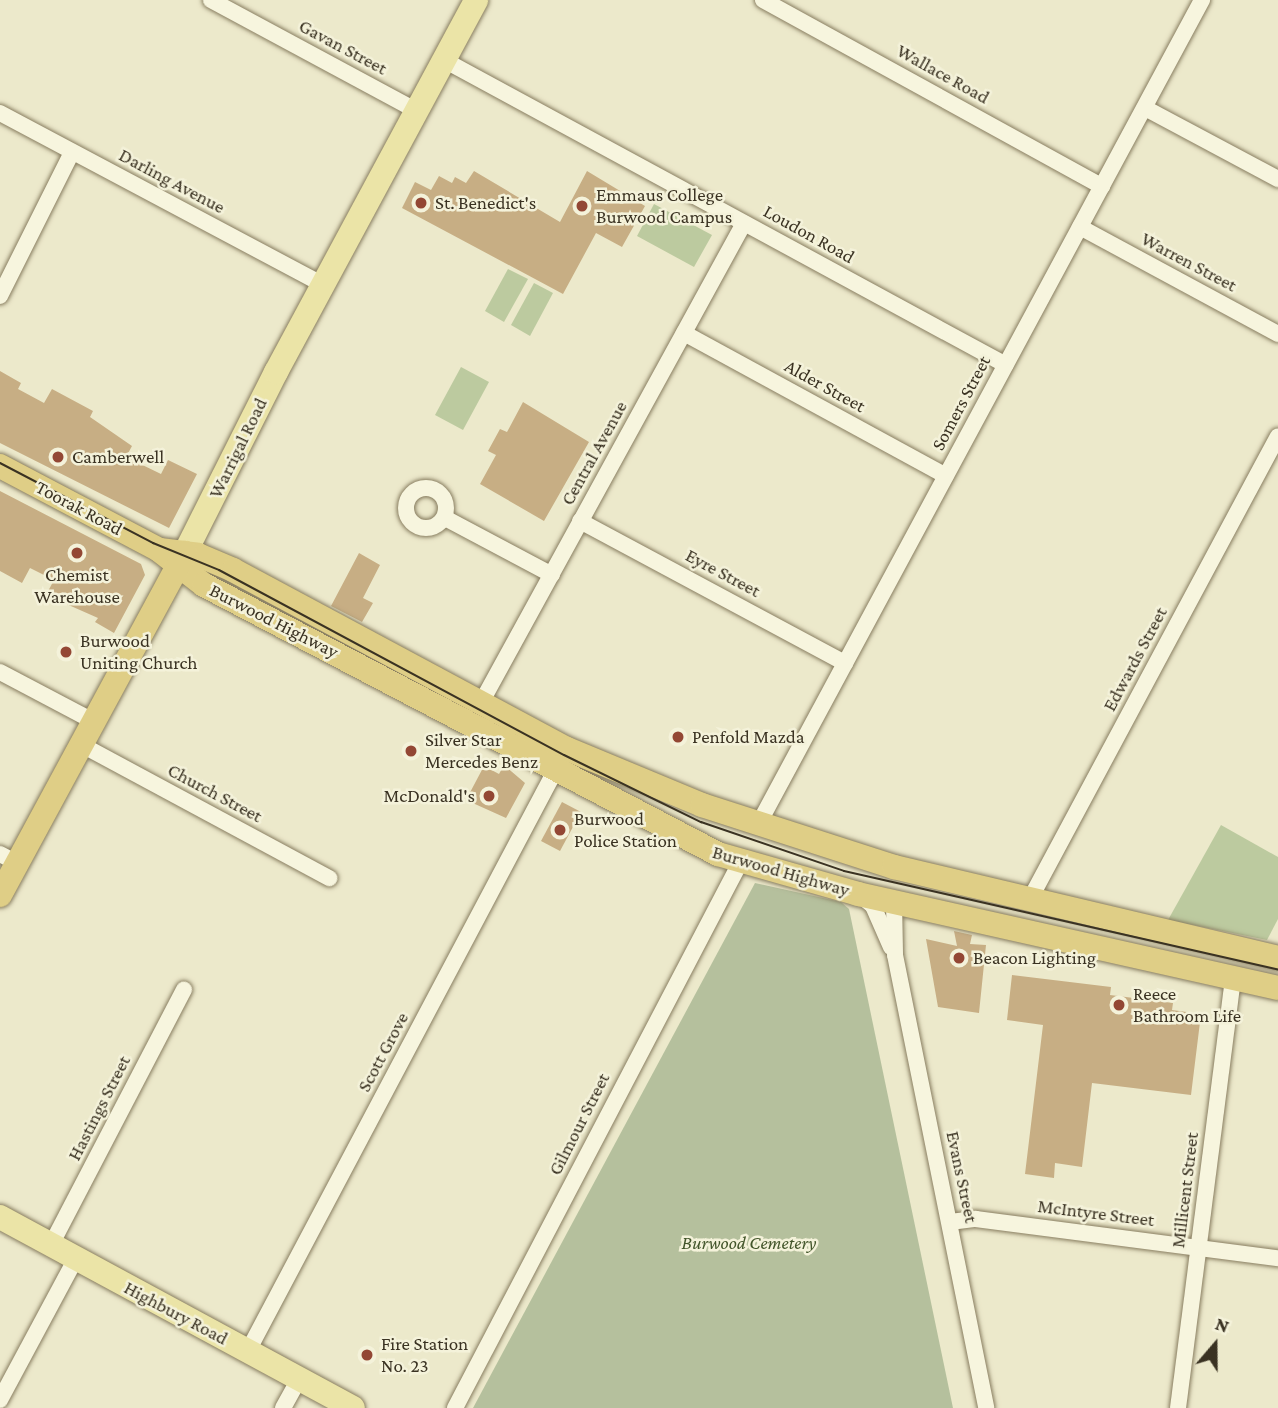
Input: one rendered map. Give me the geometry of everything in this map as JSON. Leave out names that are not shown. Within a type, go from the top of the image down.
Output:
[{"type":"highway","name":"Toorak Road","points":[[0,466],[174,556]]},
{"type":"highway","name":"Burwood Highway","points":[[174,556],[233,570],[568,749],[758,825],[841,852],[1029,901],[1277,956]]},
{"type":"highway","name":"Burwood Highway","points":[[174,556],[204,584],[674,834],[741,861],[858,894],[1016,926],[1278,988]]},
{"type":"highway","name":"Warrigal Road","points":[[0,895],[9,858],[95,722],[174,556]]},
{"type":"highway","points":[[468,724],[481,703]]},
{"type":"highway","points":[[555,771],[568,749]]},
{"type":"highway","points":[[741,861],[758,825]]},
{"type":"highway","points":[[841,852],[877,876],[894,901]]},
{"type":"highway","points":[[1016,926],[1029,901]]},
{"type":"main road","name":"Warrigal Road","points":[[174,556],[324,285],[476,0]]},
{"type":"main road","name":"Highbury Road","points":[[0,1217],[353,1408]]},
{"type":"street","name":"Gavan Street","points":[[211,0],[417,111]]},
{"type":"street","name":"Wallace Road","points":[[763,0],[1102,186]]},
{"type":"street","name":"Somers Street","points":[[758,825],[1145,108],[1198,1]]},
{"type":"street","name":"Loudon Road","points":[[444,60],[1006,365]]},
{"type":"street","points":[[1145,108],[1278,179]]},
{"type":"street","name":"Darling Avenue","points":[[0,113],[324,285]]},
{"type":"street","points":[[0,296],[72,152]]},
{"type":"street","name":"Central Avenue","points":[[481,703],[744,223]]},
{"type":"street","name":"Warren Street","points":[[1080,227],[1278,334]]},
{"type":"street","name":"Alder Street","points":[[684,332],[946,476]]},
{"type":"street","name":"Edwards Street","points":[[1029,901],[1278,436]]},
{"type":"street","points":[[445,517],[551,575]]},
{"type":"street","name":"Eyre Street","points":[[580,522],[845,663]]},
{"type":"street","points":[[0,672],[95,722]]},
{"type":"street","name":"Church Street","points":[[82,745],[328,878]]},
{"type":"street","name":"Scott Grove","points":[[248,1352],[555,771]]},
{"type":"street","name":"Gilmour Street","points":[[455,1408],[741,861]]},
{"type":"street","name":"Evans Street","points":[[858,894],[873,906],[895,955]]},
{"type":"street","name":"Evans Street","points":[[894,901],[895,955],[986,1408]]},
{"type":"street","name":"Millicent Street","points":[[1178,1408],[1233,978]]},
{"type":"street","name":"Hastings Street","points":[[51,1245],[184,990]]},
{"type":"street","name":"McIntyre Street","points":[[950,1222],[976,1219],[1278,1258]]},
{"type":"street","points":[[0,1400],[76,1258]]},
{"type":"street","points":[[283,1408],[299,1379]]},
{"type":"green space","points":[[654,204],[712,235],[694,267],[637,236]]},
{"type":"green space","points":[[508,269],[528,279],[504,322],[485,311]]},
{"type":"green space","points":[[534,283],[553,293],[530,336],[511,325]]},
{"type":"green space","points":[[461,367],[489,382],[463,430],[435,415]]},
{"type":"green space","points":[[1221,825],[1278,857],[1278,919],[1267,940],[1168,920]]},
{"type":"green space","name":"Burwood Cemetery","points":[[755,883],[841,902],[849,909],[953,1408],[473,1408]]},
{"type":"building","points":[[474,171],[560,222],[587,171],[645,206],[622,247],[596,233],[563,294],[402,208],[415,182],[431,190],[439,176],[452,183],[455,177],[466,183]]},
{"type":"building","points":[[0,371],[21,383],[18,389],[44,403],[52,389],[93,411],[90,417],[132,446],[126,457],[161,474],[168,460],[197,474],[169,528],[0,443]]},
{"type":"building","points":[[523,402],[589,442],[544,521],[480,484],[496,455],[488,451],[500,429],[507,432]]},
{"type":"building","points":[[0,491],[141,564],[145,575],[114,633],[95,622],[98,618],[46,595],[54,580],[30,568],[22,583],[0,571]]},
{"type":"building","points":[[359,553],[380,565],[363,598],[373,603],[362,622],[331,606]]},
{"type":"building","points":[[504,765],[525,783],[506,818],[466,800],[484,766],[499,774]]},
{"type":"building","points":[[562,802],[581,812],[560,851],[541,841]]},
{"type":"building","points":[[954,931],[972,935],[970,944],[986,945],[979,1013],[938,1007],[926,939],[957,946]]},
{"type":"building","points":[[1012,975],[1111,987],[1110,995],[1173,1003],[1172,1010],[1201,1014],[1191,1095],[1092,1083],[1082,1167],[1055,1163],[1054,1178],[1025,1174],[1043,1025],[1007,1020]]},
{"type":"tram line","points":[[0,463],[153,543],[219,570],[564,755],[701,822],[844,871],[1278,970]]},
{"type":"place","name":"St. Benedict's","points":[[421,203]]},
{"type":"place","name":"Emmaus College Burwood Campus","points":[[582,206]]},
{"type":"place","name":"Camberwell","points":[[58,457]]},
{"type":"place","name":"Chemist Warehouse","points":[[77,553]]},
{"type":"place","name":"Burwood Uniting Church","points":[[66,652]]},
{"type":"place","name":"Penfold Mazda","points":[[678,737]]},
{"type":"place","name":"Silver Star Mercedes Benz","points":[[411,751]]},
{"type":"place","name":"McDonald's","points":[[489,796]]},
{"type":"place","name":"Burwood Police Station","points":[[560,830]]},
{"type":"place","name":"Beacon Lighting","points":[[959,958]]},
{"type":"place","name":"Reece Bathroom Life","points":[[1119,1005]]},
{"type":"place","name":"Fire Station No. 23","points":[[367,1355]]}]
